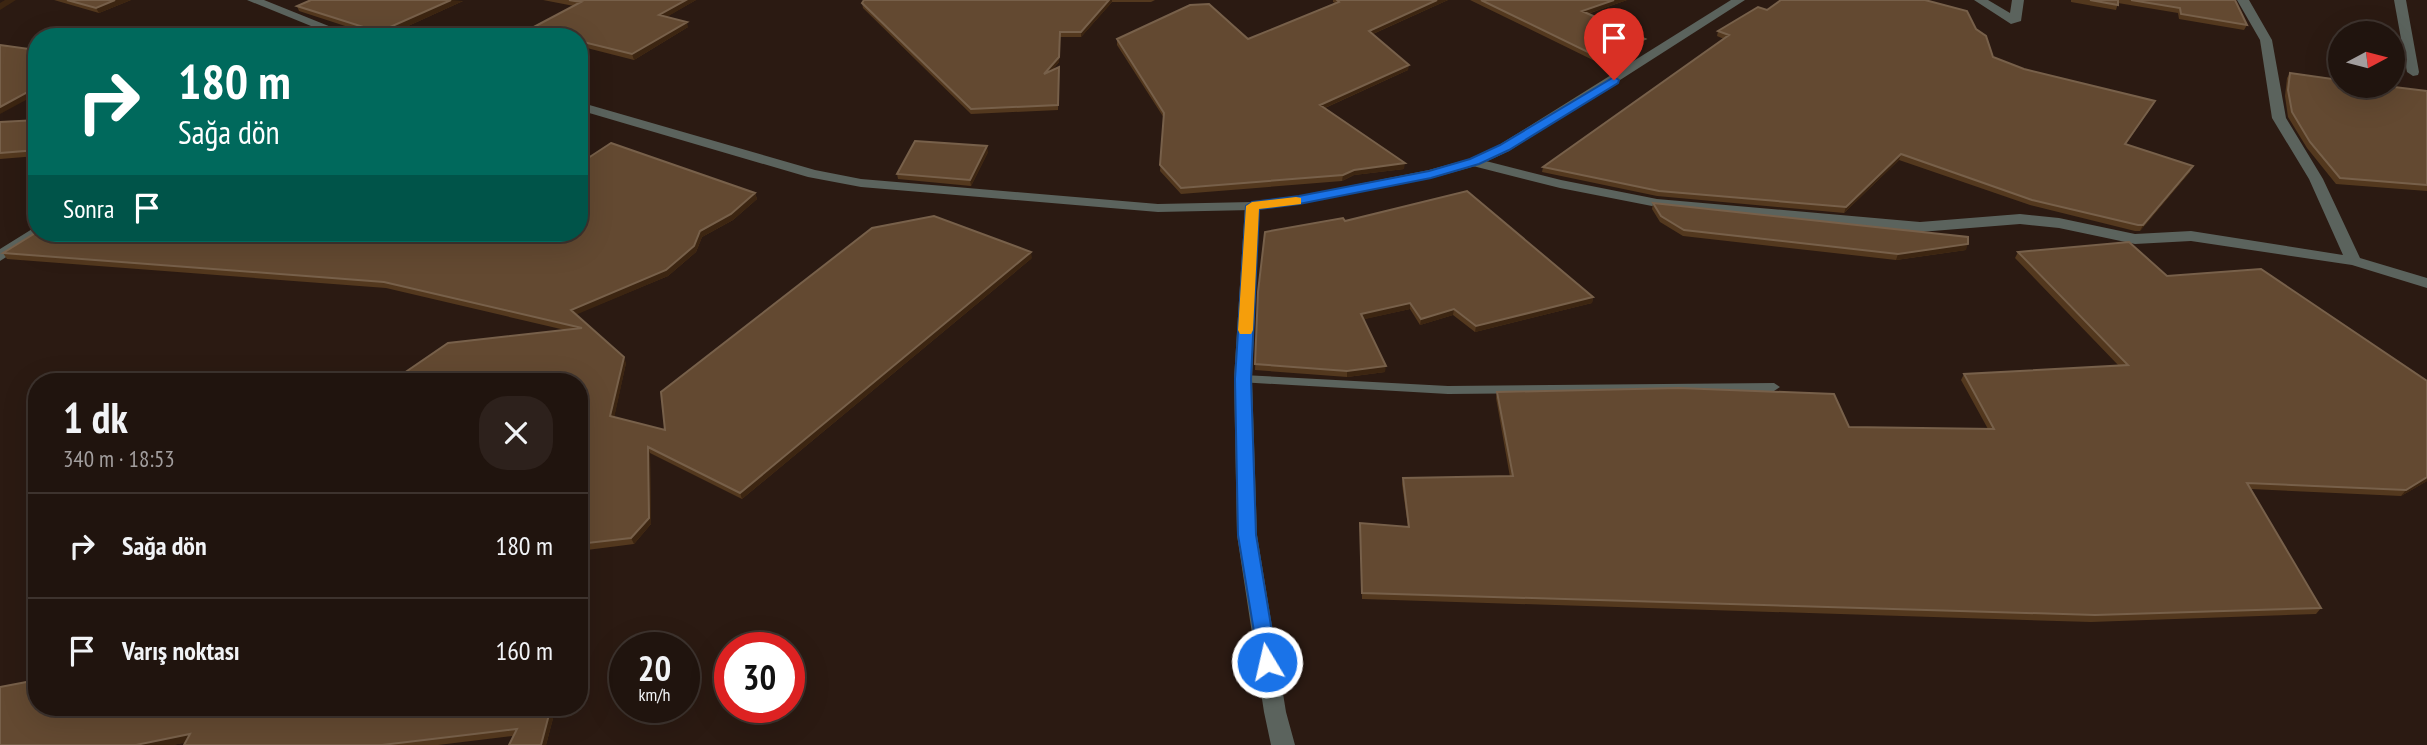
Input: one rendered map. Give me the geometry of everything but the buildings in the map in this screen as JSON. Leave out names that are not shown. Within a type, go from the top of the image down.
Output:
[{"type":"street","points":[[253,0],[326,28]]},
{"type":"street","points":[[588,109],[813,174],[861,183],[1158,208],[1252,206],[1299,200],[1431,174],[1474,162],[1504,148],[1739,0]]},
{"type":"street","points":[[1980,0],[2015,21],[2018,0]]},
{"type":"street","points":[[2243,0],[2266,40],[2279,118],[2316,179],[2354,261]]},
{"type":"street","points":[[2400,0],[2413,72]]},
{"type":"street","points":[[1474,162],[1560,184],[1657,203],[1920,227],[2020,219],[2059,223],[2135,239],[2191,236],[2354,261],[2427,284]]},
{"type":"street","points":[[1252,206],[1243,379],[1247,535],[1275,712],[1283,745]]},
{"type":"street","points":[[0,256],[28,238]]},
{"type":"lane","points":[[1243,379],[1448,390],[1773,387]]},
{"type":"slow traffic","points":[[1246,330],[1252,206],[1296,201]]},
{"type":"route","points":[[1267,662],[1247,535],[1243,379],[1252,206],[1299,200],[1431,174],[1474,162],[1504,148],[1614,80]]}]
